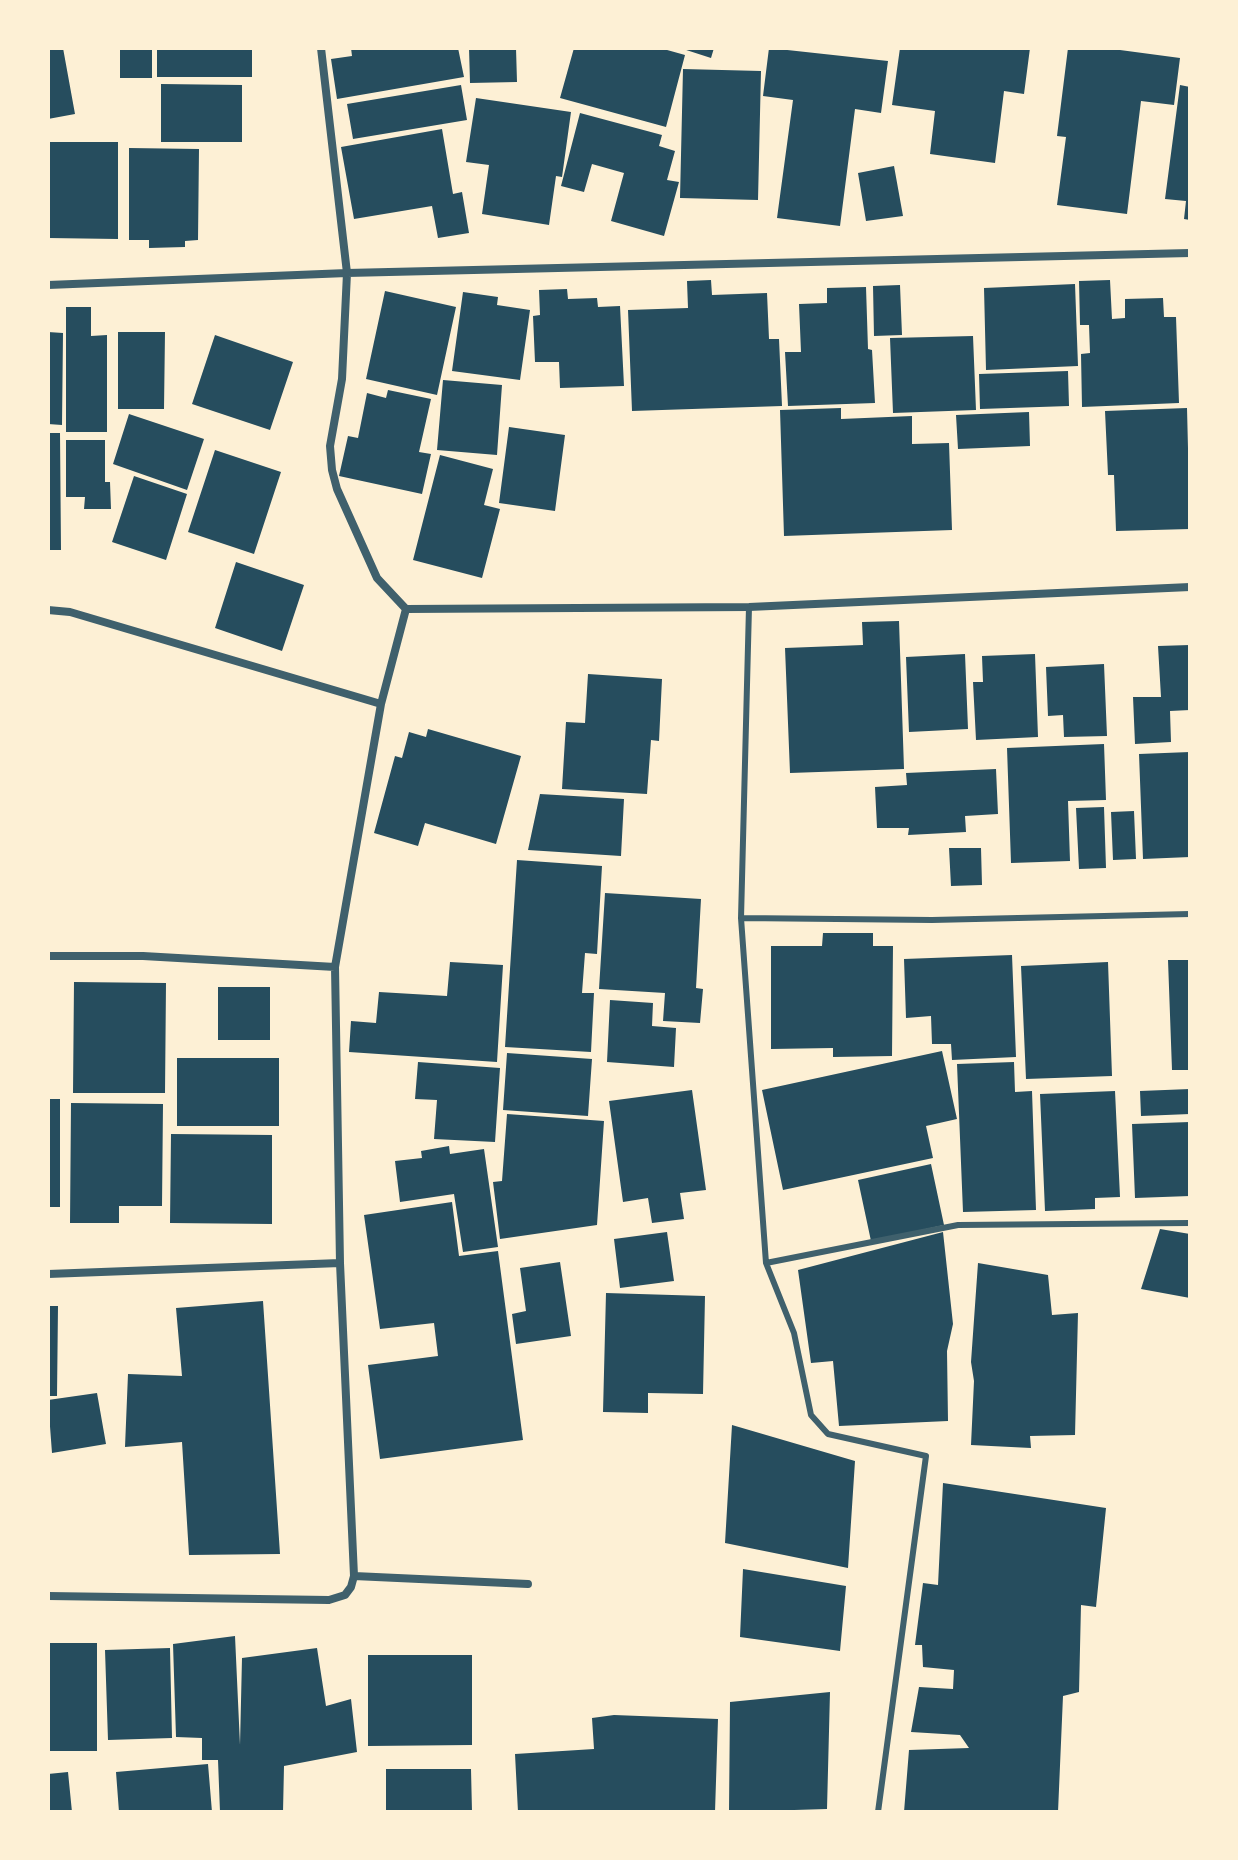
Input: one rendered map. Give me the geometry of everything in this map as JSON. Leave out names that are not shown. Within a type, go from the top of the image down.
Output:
[{"type":"street","points":[[321,48],[347,273],[342,379],[330,446],[332,470],[337,489],[377,578],[406,609],[749,607],[1190,587]]},
{"type":"street","points":[[48,285],[347,273],[1190,253]]},
{"type":"street","points":[[48,1596],[329,1600],[345,1595],[354,1576],[340,1263],[335,967],[381,704],[406,609]]},
{"type":"street","points":[[48,610],[70,612],[381,704]]},
{"type":"street","points":[[48,956],[143,956],[335,967]]},
{"type":"street","points":[[48,1274],[340,1263]]},
{"type":"street","points":[[354,1576],[528,1584]]},
{"type":"lane","points":[[749,607],[741,918],[766,1263],[794,1333],[811,1415],[828,1434],[926,1456],[878,1812]]},
{"type":"lane","points":[[741,918],[932,920],[1190,914]]},
{"type":"lane","points":[[766,1263],[958,1225],[1190,1223]]},
{"type":"building","points":[[48,48],[63,48],[75,114],[48,119]]},
{"type":"building","points":[[120,48],[152,48],[152,78],[120,78]]},
{"type":"building","points":[[157,48],[252,48],[252,77],[157,77]]},
{"type":"building","points":[[351,48],[458,48],[464,77],[337,99],[331,59],[352,56]]},
{"type":"building","points":[[469,48],[516,48],[517,82],[470,83]]},
{"type":"building","points":[[574,48],[660,48],[685,55],[666,127],[560,98]]},
{"type":"building","points":[[680,48],[714,48],[711,58]]},
{"type":"building","points":[[769,48],[888,61],[881,113],[855,109],[840,226],[777,218],[793,100],[763,96]]},
{"type":"building","points":[[900,48],[1030,48],[1024,94],[1004,91],[995,163],[930,154],[935,111],[892,105]]},
{"type":"building","points":[[1068,48],[1105,48],[1180,58],[1174,105],[1141,101],[1127,214],[1057,205],[1066,137],[1057,136]]},
{"type":"building","points":[[683,69],[761,71],[758,200],[680,198]]},
{"type":"building","points":[[161,84],[242,85],[242,142],[161,142]]},
{"type":"building","points":[[461,85],[467,120],[353,139],[347,104]]},
{"type":"building","points":[[1180,85],[1190,87],[1190,220],[1184,219],[1186,201],[1165,199]]},
{"type":"building","points":[[476,98],[571,112],[562,177],[556,176],[549,225],[482,214],[489,165],[466,162]]},
{"type":"building","points":[[580,113],[662,135],[659,146],[675,151],[667,180],[679,182],[664,236],[611,221],[624,173],[592,164],[584,192],[561,186]]},
{"type":"building","points":[[442,129],[453,194],[462,192],[469,233],[438,238],[432,206],[354,219],[341,147]]},
{"type":"building","points":[[48,142],[118,142],[118,239],[48,238]]},
{"type":"building","points":[[129,148],[199,149],[198,240],[185,241],[185,247],[149,248],[149,240],[129,240]]},
{"type":"building","points":[[894,166],[903,216],[866,221],[858,173]]},
{"type":"building","points":[[711,280],[712,295],[767,293],[769,339],[779,339],[782,406],[632,411],[628,310],[688,308],[687,281]]},
{"type":"building","points":[[1110,280],[1112,319],[1125,318],[1125,299],[1163,298],[1164,317],[1176,317],[1179,403],[1082,407],[1081,354],[1090,353],[1089,325],[1080,325],[1079,281]]},
{"type":"building","points":[[1075,284],[1078,366],[986,370],[984,288]]},
{"type":"building","points":[[900,285],[902,335],[874,336],[873,286]]},
{"type":"building","points":[[866,287],[868,349],[872,350],[875,403],[788,406],[785,352],[801,352],[799,304],[827,303],[827,288]]},
{"type":"building","points":[[567,289],[568,299],[597,298],[598,307],[620,306],[624,386],[560,388],[559,362],[535,362],[533,316],[540,315],[539,290]]},
{"type":"building","points":[[385,291],[456,307],[437,395],[366,379]]},
{"type":"building","points":[[463,292],[498,297],[497,305],[530,310],[520,380],[452,371]]},
{"type":"building","points":[[66,307],[91,307],[91,336],[107,335],[107,432],[66,432]]},
{"type":"building","points":[[48,332],[63,333],[62,425],[48,424]]},
{"type":"building","points":[[118,332],[165,332],[164,409],[118,409]]},
{"type":"building","points":[[215,335],[293,362],[270,430],[192,404]]},
{"type":"building","points":[[973,336],[976,410],[893,413],[890,338]]},
{"type":"building","points":[[1068,371],[1069,406],[980,409],[979,374]]},
{"type":"building","points":[[443,380],[502,385],[497,455],[437,450]]},
{"type":"building","points":[[388,390],[431,399],[419,452],[431,454],[422,494],[339,476],[348,436],[358,438],[367,393],[386,398]]},
{"type":"building","points":[[841,408],[841,419],[912,416],[912,444],[949,443],[952,530],[784,536],[780,410]]},
{"type":"building","points":[[1187,408],[1190,529],[1116,531],[1114,475],[1108,475],[1105,411]]},
{"type":"building","points":[[1029,412],[1030,446],[958,449],[956,415]]},
{"type":"building","points":[[129,414],[204,439],[187,490],[113,464]]},
{"type":"building","points":[[509,427],[565,435],[555,511],[499,503]]},
{"type":"building","points":[[48,433],[60,433],[61,550],[48,550]]},
{"type":"building","points":[[66,440],[105,440],[105,482],[110,482],[111,509],[84,509],[85,497],[66,497]]},
{"type":"building","points":[[215,450],[281,472],[254,554],[188,532]]},
{"type":"building","points":[[440,455],[493,469],[484,505],[500,509],[482,578],[413,560]]},
{"type":"building","points":[[134,476],[187,494],[166,560],[112,542]]},
{"type":"building","points":[[236,562],[304,585],[282,651],[215,628]]},
{"type":"building","points":[[899,621],[904,769],[790,773],[785,648],[863,645],[862,622]]},
{"type":"building","points":[[1190,645],[1190,710],[1170,711],[1171,742],[1135,744],[1133,697],[1161,697],[1158,646]]},
{"type":"building","points":[[965,654],[968,729],[909,732],[906,657]]},
{"type":"building","points":[[1035,654],[1038,737],[976,740],[973,682],[983,682],[982,656]]},
{"type":"building","points":[[1104,664],[1107,736],[1064,737],[1063,715],[1048,716],[1046,667]]},
{"type":"building","points":[[588,674],[662,679],[659,741],[651,740],[647,794],[562,789],[566,722],[585,723]]},
{"type":"building","points":[[428,729],[521,756],[496,844],[425,823],[418,846],[374,833],[395,756],[402,758],[409,732],[426,737]]},
{"type":"building","points":[[1104,744],[1106,800],[1068,801],[1070,861],[1011,863],[1007,748]]},
{"type":"building","points":[[1190,752],[1190,857],[1143,859],[1139,754]]},
{"type":"building","points":[[996,769],[998,814],[965,816],[966,832],[908,835],[909,828],[877,828],[875,787],[907,785],[906,773]]},
{"type":"building","points":[[540,794],[624,799],[621,856],[528,850]]},
{"type":"building","points":[[1104,807],[1106,868],[1079,869],[1076,808]]},
{"type":"building","points":[[1134,811],[1136,859],[1113,860],[1111,812]]},
{"type":"building","points":[[949,848],[981,848],[982,885],[951,886]]},
{"type":"building","points":[[517,860],[602,866],[597,954],[585,953],[582,993],[594,993],[591,1052],[505,1047]]},
{"type":"building","points":[[605,893],[701,899],[696,988],[703,989],[700,1023],[663,1021],[665,993],[599,989]]},
{"type":"building","points":[[823,933],[873,933],[873,946],[893,946],[892,1056],[833,1057],[833,1048],[771,1049],[771,946],[822,946]]},
{"type":"building","points":[[1012,955],[1016,1057],[952,1060],[951,1044],[932,1044],[931,1016],[906,1018],[904,959]]},
{"type":"building","points":[[1168,960],[1190,960],[1190,1070],[1172,1070]]},
{"type":"building","points":[[450,962],[503,965],[497,1062],[349,1052],[351,1021],[376,1023],[379,992],[447,996]]},
{"type":"building","points":[[1108,962],[1112,1076],[1026,1079],[1021,966]]},
{"type":"building","points":[[74,982],[166,983],[165,1093],[73,1093]]},
{"type":"building","points":[[218,987],[270,987],[270,1040],[218,1040]]},
{"type":"building","points":[[610,1000],[653,1003],[652,1026],[676,1028],[674,1067],[607,1062]]},
{"type":"building","points":[[942,1051],[957,1119],[926,1126],[933,1158],[783,1190],[762,1090]]},
{"type":"building","points":[[507,1053],[592,1059],[588,1116],[503,1110]]},
{"type":"building","points":[[177,1058],[279,1058],[279,1126],[177,1126]]},
{"type":"building","points":[[418,1062],[500,1068],[495,1142],[434,1139],[437,1100],[415,1099]]},
{"type":"building","points":[[1014,1062],[1015,1092],[1032,1091],[1036,1210],[963,1212],[957,1064]]},
{"type":"building","points":[[1190,1089],[1190,1114],[1141,1116],[1140,1091]]},
{"type":"building","points":[[692,1090],[706,1190],[680,1193],[684,1219],[652,1223],[648,1198],[623,1202],[609,1101]]},
{"type":"building","points":[[1115,1091],[1120,1197],[1095,1198],[1095,1209],[1045,1211],[1040,1094]]},
{"type":"building","points":[[48,1099],[60,1099],[60,1207],[48,1207]]},
{"type":"building","points":[[71,1103],[163,1104],[162,1206],[119,1206],[119,1223],[70,1223]]},
{"type":"building","points":[[507,1114],[604,1121],[597,1225],[500,1239],[493,1182],[502,1181]]},
{"type":"building","points":[[1190,1122],[1190,1196],[1135,1198],[1132,1124]]},
{"type":"building","points":[[171,1134],[272,1135],[272,1224],[170,1223]]},
{"type":"building","points":[[449,1146],[450,1154],[484,1149],[498,1247],[463,1252],[454,1194],[400,1202],[395,1161],[422,1158],[421,1151]]},
{"type":"building","points":[[931,1164],[944,1225],[871,1241],[858,1180]]},
{"type":"building","points":[[452,1202],[459,1256],[498,1251],[523,1440],[380,1459],[368,1365],[438,1356],[434,1323],[380,1329],[364,1215]]},
{"type":"building","points":[[1160,1229],[1190,1234],[1190,1298],[1141,1289]]},
{"type":"building","points":[[667,1232],[674,1281],[620,1288],[614,1239]]},
{"type":"building","points":[[943,1232],[953,1324],[947,1351],[948,1421],[839,1426],[833,1361],[811,1363],[798,1270]]},
{"type":"building","points":[[560,1262],[571,1336],[516,1344],[512,1314],[526,1311],[520,1268]]},
{"type":"building","points":[[978,1263],[1048,1275],[1052,1315],[1078,1313],[1075,1435],[1030,1436],[1031,1448],[971,1445],[974,1381],[971,1362]]},
{"type":"building","points":[[606,1293],[705,1296],[703,1394],[648,1393],[648,1413],[603,1412]]},
{"type":"building","points":[[263,1301],[280,1554],[189,1555],[182,1442],[125,1447],[128,1374],[182,1376],[176,1308]]},
{"type":"building","points":[[48,1306],[58,1306],[57,1396],[48,1396]]},
{"type":"building","points":[[97,1393],[106,1444],[52,1453],[48,1400]]},
{"type":"building","points":[[732,1425],[855,1461],[848,1568],[725,1543]]},
{"type":"building","points":[[943,1483],[1106,1508],[1096,1607],[1081,1605],[1079,1692],[1063,1696],[1058,1812],[904,1812],[909,1750],[969,1748],[960,1735],[911,1732],[919,1687],[953,1689],[954,1670],[923,1667],[922,1645],[915,1645],[923,1583],[938,1585]]},
{"type":"building","points":[[743,1569],[846,1586],[840,1651],[740,1637]]},
{"type":"building","points":[[235,1636],[240,1745],[242,1658],[317,1648],[326,1706],[351,1699],[357,1752],[284,1766],[283,1812],[220,1812],[218,1760],[202,1760],[202,1738],[176,1737],[173,1644]]},
{"type":"building","points":[[48,1643],[97,1643],[97,1751],[48,1751]]},
{"type":"building","points":[[170,1648],[172,1738],[108,1740],[105,1650]]},
{"type":"building","points":[[368,1655],[472,1655],[472,1745],[368,1746]]},
{"type":"building","points":[[830,1692],[827,1809],[729,1812],[730,1702]]},
{"type":"building","points":[[614,1715],[718,1719],[715,1812],[518,1812],[515,1754],[594,1749],[592,1718]]},
{"type":"building","points":[[208,1764],[212,1812],[119,1812],[116,1772]]},
{"type":"building","points":[[386,1769],[471,1769],[472,1812],[386,1812]]},
{"type":"building","points":[[68,1772],[72,1812],[48,1812],[48,1774]]}]
